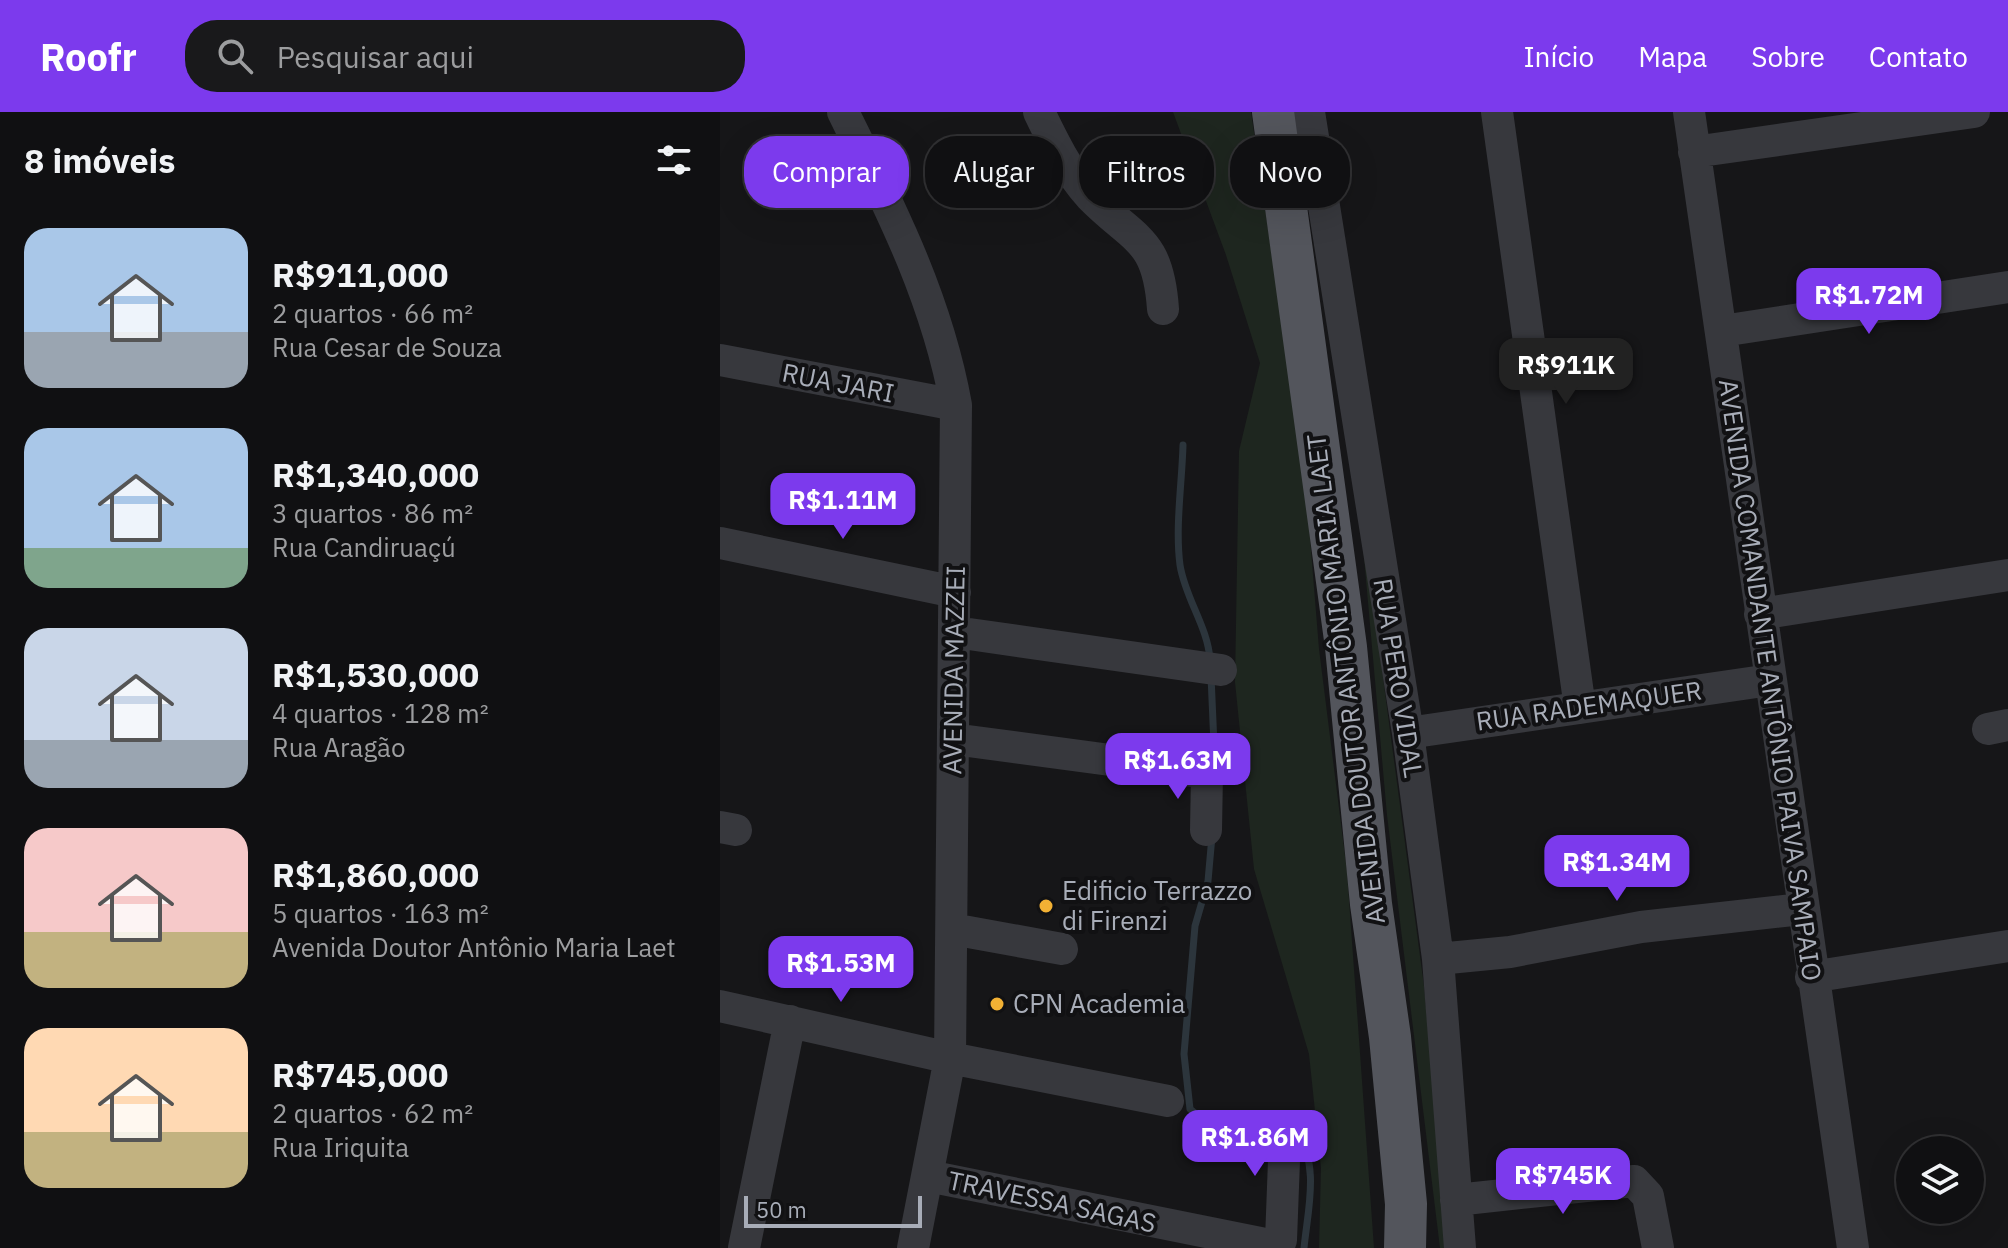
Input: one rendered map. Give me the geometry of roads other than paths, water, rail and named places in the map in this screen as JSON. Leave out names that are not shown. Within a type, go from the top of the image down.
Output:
[{"type":"main road","name":"AVENIDA DOUTOR ANTÔNIO MARIA LAET","points":[[1273,112],[1346,647],[1406,1204],[1405,1248]]},
{"type":"main road","points":[[1406,1204],[1416,1248]]},
{"type":"street","name":"AVENIDA MAZZEI","points":[[843,112],[901,229],[929,299],[946,347],[956,405],[950,1058],[913,1248]]},
{"type":"street","points":[[1039,112],[1070,170],[1089,195],[1139,236],[1147,248],[1162,282],[1163,309]]},
{"type":"street","name":"RUA PERO VIDAL","points":[[1309,112],[1408,733],[1438,959],[1460,1248]]},
{"type":"street","points":[[1497,112],[1580,708]]},
{"type":"street","name":"AVENIDA COMANDANTE ANTÔNIO PAIVA SAMPAIO","points":[[1689,112],[1811,977],[1853,1248]]},
{"type":"street","points":[[1694,152],[1974,112]]},
{"type":"street","points":[[1722,331],[2008,287]]},
{"type":"street","name":"RUA JARI","points":[[720,360],[956,405]]},
{"type":"street","points":[[720,543],[955,592]]},
{"type":"street","points":[[1760,614],[2008,575]]},
{"type":"street","points":[[955,632],[1221,670]]},
{"type":"street","name":"RUA RADEMAQUER","points":[[1408,733],[1770,680]]},
{"type":"street","points":[[953,739],[1207,773],[1206,830]]},
{"type":"street","points":[[1438,959],[1510,952],[1641,927],[1802,909]]},
{"type":"street","points":[[952,929],[1062,949]]},
{"type":"street","points":[[1811,977],[2008,946]]},
{"type":"street","points":[[720,1006],[950,1058],[1168,1101]]},
{"type":"street","points":[[744,1248],[790,1021]]},
{"type":"street","name":"TRAVESSA SAGAS","points":[[928,1176],[1271,1245],[1281,1240],[1285,1134]]},
{"type":"street","points":[[1456,1200],[1634,1181],[1648,1196],[1658,1248]]},
{"type":"waterway","points":[[1183,445],[1178,520],[1180,565],[1205,636],[1210,660]]},
{"type":"waterway","points":[[1211,676],[1215,768]]},
{"type":"waterway","points":[[1212,836],[1208,881],[1195,926],[1184,1054],[1190,1109],[1208,1124],[1280,1127]]},
{"type":"waterway","points":[[1296,1130],[1303,1143],[1310,1172],[1304,1248]]},
{"type":"place","name":"Edificio Terrazzo di Firenzi","points":[[1046,906]]},
{"type":"place","name":"CPN Academia","points":[[997,1004]]}]
